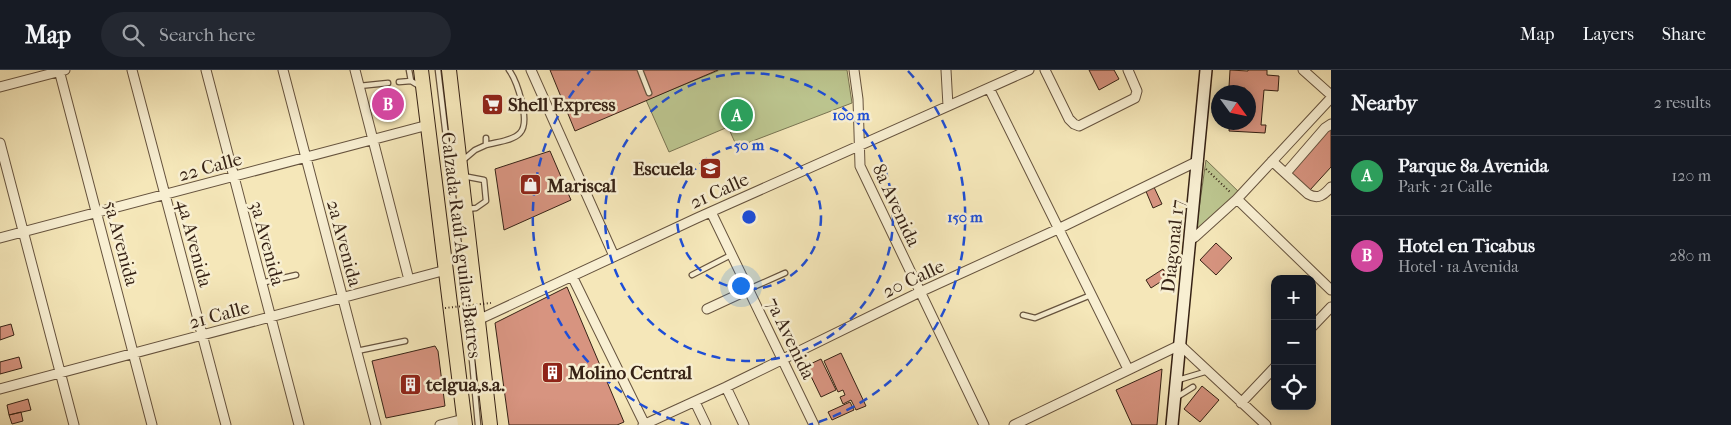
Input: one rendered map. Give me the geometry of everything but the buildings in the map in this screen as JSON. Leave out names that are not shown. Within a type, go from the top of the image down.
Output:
[{"type":"highway","name":"Calzada Raúl Aguilar Batres","points":[[421,70],[464,422]]},
{"type":"highway","name":"Calzada Raúl Aguilar Batres","points":[[447,70],[490,425]]},
{"type":"main road","name":"Diagonal 17","points":[[1172,425],[1206,70]]},
{"type":"street","points":[[0,87],[61,70]]},
{"type":"street","name":"5a Avenida","points":[[61,70],[152,425]]},
{"type":"street","name":"4a Avenida","points":[[132,70],[226,425]]},
{"type":"street","name":"3a Avenida","points":[[206,70],[299,425]]},
{"type":"street","name":"2a Avenida","points":[[283,70],[376,425]]},
{"type":"street","points":[[355,70],[409,280]]},
{"type":"street","points":[[531,70],[614,256]]},
{"type":"street","name":"8a Avenida","points":[[854,70],[858,99],[860,166],[984,425]]},
{"type":"street","points":[[946,70],[948,106]]},
{"type":"street","name":"21 Calle","points":[[478,320],[614,256],[1029,70]]},
{"type":"street","points":[[1045,70],[1069,119],[1079,126],[1135,98],[1137,91],[1128,70]]},
{"type":"street","points":[[1190,240],[1237,199],[1331,97],[1303,70]]},
{"type":"street","points":[[989,88],[1128,369]]},
{"type":"street","points":[[1286,173],[1325,128],[1331,124]]},
{"type":"street","name":"22 Calle","points":[[0,238],[428,125]]},
{"type":"street","points":[[0,143],[74,425]]},
{"type":"street","name":"20 Calle","points":[[644,425],[920,292],[1058,229],[1198,160]]},
{"type":"street","points":[[1272,161],[1313,197],[1322,196],[1331,187]]},
{"type":"street","points":[[1237,199],[1331,290]]},
{"type":"street","name":"7a Avenida","points":[[711,212],[814,425]]},
{"type":"street","name":"21 Calle","points":[[0,389],[446,270]]},
{"type":"street","points":[[572,276],[644,425]]},
{"type":"street","points":[[707,309],[748,290]]},
{"type":"street","points":[[1316,323],[1331,308]]},
{"type":"street","points":[[1014,425],[1180,345],[1266,425]]},
{"type":"street","points":[[1241,403],[1271,371]]},
{"type":"street","points":[[726,387],[744,425]]},
{"type":"street","points":[[695,402],[706,425]]},
{"type":"street","points":[[440,425],[464,422]]},
{"type":"lane","points":[[410,70],[411,81]]},
{"type":"lane","points":[[447,70],[478,425]]},
{"type":"lane","points":[[465,209],[476,208],[486,201],[485,184],[484,180],[460,169],[475,150],[514,137],[521,133],[525,123],[518,86],[508,70]]},
{"type":"lane","points":[[640,70],[649,93]]},
{"type":"lane","points":[[399,82],[411,81],[424,89]]},
{"type":"lane","points":[[359,86],[388,83]]},
{"type":"lane","points":[[486,138],[486,145]]},
{"type":"lane","points":[[692,275],[731,255]]},
{"type":"lane","points":[[748,290],[785,273]]},
{"type":"lane","points":[[261,282],[296,275]]},
{"type":"lane","points":[[1023,314],[1035,318],[1091,295]]},
{"type":"lane","points":[[357,351],[405,341]]},
{"type":"lane","points":[[1176,380],[1208,371]]},
{"type":"lane","points":[[1174,399],[1193,387]]},
{"type":"path","points":[[1198,160],[1237,199]]},
{"type":"path","points":[[445,308],[491,303]]},
{"type":"green space","points":[[720,70],[847,70],[852,103],[737,147],[728,127],[669,152],[646,100]]},
{"type":"green space","points":[[1206,160],[1241,194],[1195,237]]},
{"type":"place","name":"Hotel en Ticabus","points":[[388,104]]},
{"type":"place","name":"Shell Express","points":[[492,104]]},
{"type":"place","name":"Parque 8a Avenida","points":[[737,115]]},
{"type":"place","name":"Escuela","points":[[710,168]]},
{"type":"place","name":"Mariscal","points":[[531,185]]},
{"type":"place","name":"Molino Central","points":[[552,372]]},
{"type":"place","name":"telgua,s.a.","points":[[410,384]]}]
